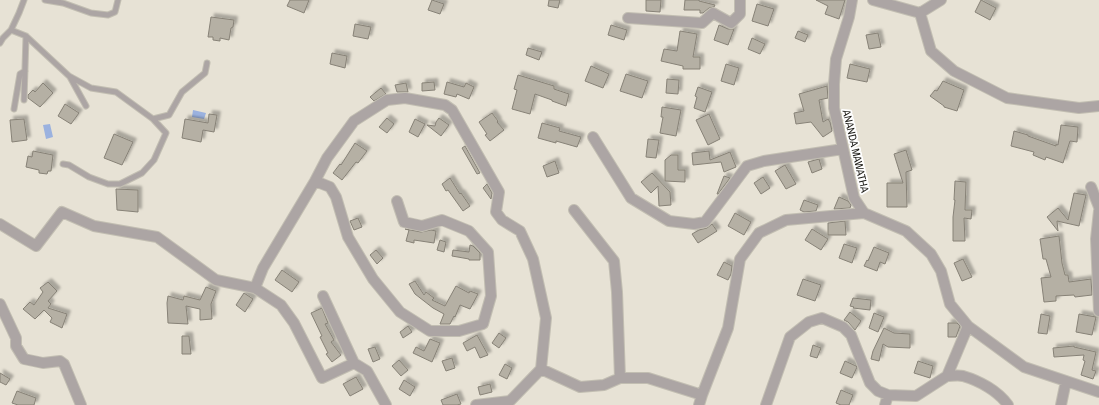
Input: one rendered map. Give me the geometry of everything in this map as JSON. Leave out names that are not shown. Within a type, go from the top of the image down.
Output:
[{"type":"street","points":[[628,18],[702,23],[713,13],[731,23],[740,14],[740,0]]},
{"type":"street","name":"ANANDA MAWATHA","points":[[852,0],[849,17],[836,59],[834,108],[854,198],[864,213]]},
{"type":"street","points":[[873,0],[920,13],[941,0]]},
{"type":"street","points":[[920,13],[931,51],[954,72],[1007,98],[1079,108],[1099,106]]},
{"type":"street","points":[[255,288],[263,268],[327,158],[354,121],[387,100],[405,98],[445,105],[452,110],[499,192],[496,212],[502,220],[520,231],[532,259],[546,318],[541,369],[510,401],[476,405]]},
{"type":"street","points":[[593,137],[631,198],[669,221],[694,224],[706,222],[747,166],[764,161],[843,149]]},
{"type":"street","points":[[315,181],[330,187],[336,197],[348,237],[373,279],[400,312],[430,331],[459,331],[483,324],[491,296],[488,252],[469,231],[442,220],[422,226],[404,222],[397,202]]},
{"type":"street","points":[[1091,187],[1099,207]]},
{"type":"street","points":[[574,210],[614,261],[617,292],[620,378]]},
{"type":"street","points":[[1099,211],[1096,239],[1099,311]]},
{"type":"street","points":[[0,224],[36,246],[62,212],[94,226],[158,237],[216,280],[255,288],[281,305],[294,323],[322,378],[354,363]]},
{"type":"street","points":[[541,369],[580,387],[604,385],[620,378],[648,378],[701,400],[728,328],[740,260],[759,233],[786,220],[864,213],[906,231],[931,254],[941,271],[950,304],[968,326],[1024,367],[1099,392]]},
{"type":"street","points":[[323,296],[354,363],[367,371],[386,405]]},
{"type":"street","points":[[0,304],[16,338],[16,346],[24,359],[43,363],[60,361],[64,364],[81,405]]},
{"type":"street","points":[[767,404],[790,337],[809,322],[822,318],[842,327],[851,335],[870,383],[878,391],[888,395],[916,400],[947,376],[968,326]]},
{"type":"street","points":[[947,376],[962,376],[986,386],[1003,399],[1008,405]]},
{"type":"street","points":[[1061,405],[1066,380]]},
{"type":"street","points":[[885,405],[888,395]]},
{"type":"lane","points":[[0,43],[11,30],[20,13],[24,0]]},
{"type":"lane","points":[[45,0],[91,13],[108,15],[115,12],[118,0]]},
{"type":"lane","points":[[11,30],[26,36],[69,76],[92,88],[116,92],[152,119],[166,133],[154,160],[142,173],[120,184],[108,184],[89,177],[63,164]]},
{"type":"lane","points":[[24,100],[26,36]]},
{"type":"lane","points":[[152,119],[168,114],[182,92],[205,73],[207,63]]},
{"type":"lane","points":[[14,109],[20,74],[25,71]]},
{"type":"lane","points":[[69,76],[86,106]]},
{"type":"water","points":[[193,110],[206,113],[204,119],[192,117]]},
{"type":"water","points":[[50,124],[53,137],[46,139],[43,125]]},
{"type":"building","points":[[290,0],[309,0],[304,13],[287,6]]},
{"type":"building","points":[[432,0],[444,4],[440,14],[428,10]]},
{"type":"building","points":[[549,0],[560,0],[558,8],[548,6]]},
{"type":"building","points":[[646,0],[661,0],[660,12],[646,11]]},
{"type":"building","points":[[685,0],[699,0],[715,5],[703,13],[700,13],[700,10],[684,10]]},
{"type":"building","points":[[816,0],[845,0],[839,19],[825,14],[828,6]]},
{"type":"building","points":[[981,0],[996,8],[990,20],[975,12]]},
{"type":"building","points":[[757,4],[774,9],[768,26],[752,21]]},
{"type":"building","points":[[211,17],[234,20],[229,40],[220,38],[220,41],[213,40],[213,37],[208,37]]},
{"type":"building","points":[[355,24],[371,27],[368,39],[353,36]]},
{"type":"building","points":[[611,25],[627,30],[624,40],[608,35]]},
{"type":"building","points":[[719,25],[728,29],[734,29],[728,45],[714,40]]},
{"type":"building","points":[[680,31],[697,34],[693,57],[700,57],[700,69],[683,69],[683,66],[661,61],[664,49],[677,51]]},
{"type":"building","points":[[798,31],[808,35],[805,42],[795,38]]},
{"type":"building","points":[[878,33],[881,47],[869,49],[866,35]]},
{"type":"building","points":[[752,38],[765,44],[760,54],[748,49]]},
{"type":"building","points":[[528,48],[542,52],[539,60],[526,55]]},
{"type":"building","points":[[332,53],[347,56],[345,68],[330,64]]},
{"type":"building","points":[[726,64],[739,68],[734,85],[721,81]]},
{"type":"building","points":[[850,64],[870,69],[867,82],[847,78]]},
{"type":"building","points":[[591,66],[609,74],[603,88],[585,81]]},
{"type":"building","points":[[626,74],[648,81],[642,98],[620,91]]},
{"type":"building","points":[[518,75],[554,86],[554,89],[569,94],[566,106],[535,94],[530,114],[512,109],[517,90],[514,89]]},
{"type":"building","points":[[667,79],[679,80],[678,94],[666,93]]},
{"type":"building","points":[[943,81],[964,90],[957,111],[944,107],[930,96],[935,90],[937,91]]},
{"type":"building","points":[[434,82],[435,90],[422,91],[422,83]]},
{"type":"building","points":[[447,82],[464,87],[466,83],[474,87],[469,99],[457,94],[456,97],[444,94]]},
{"type":"building","points":[[43,83],[53,93],[40,107],[28,98],[28,95],[33,90],[35,92]]},
{"type":"building","points":[[406,83],[408,92],[397,92],[395,85]]},
{"type":"building","points":[[827,86],[828,98],[819,100],[823,122],[828,119],[832,131],[823,137],[811,122],[796,124],[794,113],[804,111],[799,94]]},
{"type":"building","points":[[698,87],[712,92],[705,112],[694,108],[697,97],[695,96]]},
{"type":"building","points":[[381,88],[386,94],[374,101],[370,97]]},
{"type":"building","points":[[65,104],[79,113],[71,124],[58,116]]},
{"type":"building","points":[[662,107],[681,110],[676,136],[660,133],[663,117],[661,117]]},
{"type":"building","points":[[492,113],[504,130],[490,141],[485,135],[487,134],[479,122]]},
{"type":"building","points":[[209,114],[217,115],[214,132],[203,130],[201,142],[182,138],[185,119],[208,123]]},
{"type":"building","points":[[709,114],[720,139],[708,145],[696,120]]},
{"type":"building","points":[[387,118],[394,124],[387,133],[379,127]]},
{"type":"building","points":[[439,118],[449,125],[441,136],[427,125],[435,126]]},
{"type":"building","points":[[24,119],[27,140],[12,142],[10,120]]},
{"type":"building","points":[[415,119],[425,124],[418,137],[409,132]]},
{"type":"building","points":[[542,123],[560,128],[559,131],[581,137],[577,147],[538,138]]},
{"type":"building","points":[[1061,125],[1078,127],[1077,142],[1070,141],[1063,163],[1046,157],[1045,160],[1033,155],[1034,152],[1011,146],[1014,131],[1056,146],[1056,144],[1058,145]]},
{"type":"building","points":[[114,134],[133,142],[122,165],[104,158]]},
{"type":"building","points":[[648,139],[659,140],[656,158],[646,157]]},
{"type":"building","points":[[355,143],[367,151],[342,180],[333,173],[340,164],[341,165]]},
{"type":"building","points":[[465,146],[480,173],[477,174],[462,148]]},
{"type":"building","points":[[906,150],[912,170],[906,172],[907,207],[887,207],[887,183],[903,183],[894,154]]},
{"type":"building","points":[[33,151],[53,155],[51,171],[48,171],[47,174],[39,173],[39,170],[26,167],[28,156],[32,157]]},
{"type":"building","points":[[709,151],[710,160],[730,152],[736,167],[724,172],[721,162],[693,165],[692,153]]},
{"type":"building","points":[[671,155],[678,155],[678,170],[685,170],[685,182],[665,181],[665,160]]},
{"type":"building","points":[[819,159],[822,169],[812,173],[808,162]]},
{"type":"building","points":[[555,161],[559,173],[547,177],[543,166]]},
{"type":"building","points":[[785,165],[796,184],[786,189],[775,171]]},
{"type":"building","points":[[652,173],[670,192],[671,205],[659,206],[658,186],[651,193],[641,182]]},
{"type":"building","points":[[724,176],[730,178],[717,194]]},
{"type":"building","points":[[763,177],[770,188],[761,194],[754,183]]},
{"type":"building","points":[[450,178],[470,206],[463,211],[442,184]]},
{"type":"building","points":[[955,181],[966,182],[965,210],[972,210],[971,219],[964,218],[965,241],[953,241]]},
{"type":"building","points":[[487,184],[492,193],[491,199],[483,188]]},
{"type":"building","points":[[116,189],[138,190],[138,212],[117,210]]},
{"type":"building","points":[[1074,193],[1086,195],[1079,226],[1057,221],[1058,231],[1047,217],[1058,208],[1068,220]]},
{"type":"building","points":[[839,197],[848,201],[851,205],[850,208],[834,209]]},
{"type":"building","points":[[804,200],[818,205],[816,211],[804,212],[800,210]]},
{"type":"building","points":[[735,213],[751,222],[744,235],[728,226]]},
{"type":"building","points":[[358,218],[362,227],[354,230],[350,221]]},
{"type":"building","points":[[845,221],[846,235],[828,235],[828,223]]},
{"type":"building","points":[[712,224],[717,231],[698,243],[692,234],[707,228]]},
{"type":"building","points":[[405,229],[421,232],[431,230],[436,231],[434,243],[414,240],[414,243],[406,241],[409,230]]},
{"type":"building","points":[[812,229],[828,239],[821,250],[805,240]]},
{"type":"building","points":[[1059,236],[1065,275],[1068,275],[1069,282],[1091,279],[1092,295],[1075,297],[1074,295],[1056,296],[1056,301],[1044,302],[1041,278],[1051,277],[1046,259],[1043,259],[1040,239]]},
{"type":"building","points":[[440,240],[446,242],[444,252],[437,250]]},
{"type":"building","points":[[844,244],[857,248],[852,263],[839,258]]},
{"type":"building","points":[[470,245],[480,253],[480,260],[469,260],[452,256],[453,250],[469,252]]},
{"type":"building","points":[[874,247],[889,253],[885,264],[880,262],[877,271],[864,266],[867,260],[868,261]]},
{"type":"building","points":[[376,250],[383,258],[377,264],[370,255]]},
{"type":"building","points":[[963,259],[972,277],[962,281],[954,263]]},
{"type":"building","points":[[724,262],[732,266],[731,274],[728,280],[717,275]]},
{"type":"building","points":[[282,270],[299,282],[292,292],[275,280]]},
{"type":"building","points":[[803,279],[821,285],[815,301],[797,295]]},
{"type":"building","points":[[415,281],[424,295],[426,292],[434,298],[432,300],[445,306],[456,286],[469,293],[470,291],[478,294],[470,309],[460,305],[450,324],[440,324],[444,314],[433,308],[415,294],[409,284]]},
{"type":"building","points":[[48,282],[57,291],[48,301],[51,304],[48,308],[67,314],[62,328],[50,322],[52,318],[44,310],[35,319],[23,309],[30,302],[34,305],[43,292],[40,288]]},
{"type":"building","points":[[206,287],[216,291],[211,304],[212,319],[200,320],[200,309],[186,306],[188,324],[168,323],[168,296],[183,300],[184,296],[200,300]]},
{"type":"building","points":[[244,293],[253,299],[245,312],[236,305]]},
{"type":"building","points":[[853,298],[871,300],[870,310],[853,308],[854,307],[850,306]]},
{"type":"building","points":[[322,308],[328,323],[325,324],[334,340],[331,342],[341,355],[332,362],[326,354],[328,353],[320,337],[322,336],[311,313]]},
{"type":"building","points":[[850,312],[861,321],[855,330],[848,322],[844,320]]},
{"type":"building","points":[[874,313],[884,317],[878,332],[869,328]]},
{"type":"building","points":[[1041,314],[1050,316],[1047,334],[1038,333]]},
{"type":"building","points":[[1079,314],[1096,317],[1092,335],[1076,332]]},
{"type":"building","points":[[948,323],[957,323],[960,326],[956,337],[948,337]]},
{"type":"building","points":[[408,326],[412,332],[403,338],[400,332]]},
{"type":"building","points":[[884,328],[894,333],[910,334],[910,348],[888,347],[883,344],[879,361],[871,359],[873,351]]},
{"type":"building","points":[[499,333],[506,338],[499,348],[492,343]]},
{"type":"building","points":[[477,335],[488,355],[480,358],[475,347],[467,351],[463,343]]},
{"type":"building","points":[[182,336],[189,336],[191,354],[182,354]]},
{"type":"building","points":[[430,339],[440,343],[432,362],[413,353],[416,347],[424,351]]},
{"type":"building","points":[[813,345],[821,348],[817,358],[810,356]]},
{"type":"building","points":[[1074,346],[1096,352],[1092,370],[1096,371],[1093,379],[1081,375],[1085,361],[1083,360],[1084,355],[1054,357],[1053,348]]},
{"type":"building","points":[[375,347],[380,359],[373,362],[368,349]]},
{"type":"building","points":[[452,358],[455,368],[446,371],[442,361]]},
{"type":"building","points":[[399,360],[408,370],[401,376],[392,366]]},
{"type":"building","points":[[845,361],[857,367],[852,378],[840,373]]},
{"type":"building","points":[[918,361],[933,366],[930,378],[914,373]]},
{"type":"building","points":[[505,364],[512,368],[507,379],[499,375]]},
{"type":"building","points":[[0,373],[10,379],[6,385],[0,382]]},
{"type":"building","points":[[356,377],[363,389],[350,396],[343,384]]},
{"type":"building","points":[[404,380],[415,387],[410,396],[399,389]]},
{"type":"building","points":[[490,384],[492,392],[480,395],[478,387]]},
{"type":"building","points":[[841,390],[853,395],[849,405],[841,405],[836,403]]},
{"type":"building","points":[[17,391],[36,398],[34,405],[18,405],[12,403]]},
{"type":"building","points":[[457,394],[461,404],[443,405],[441,400]]}]
